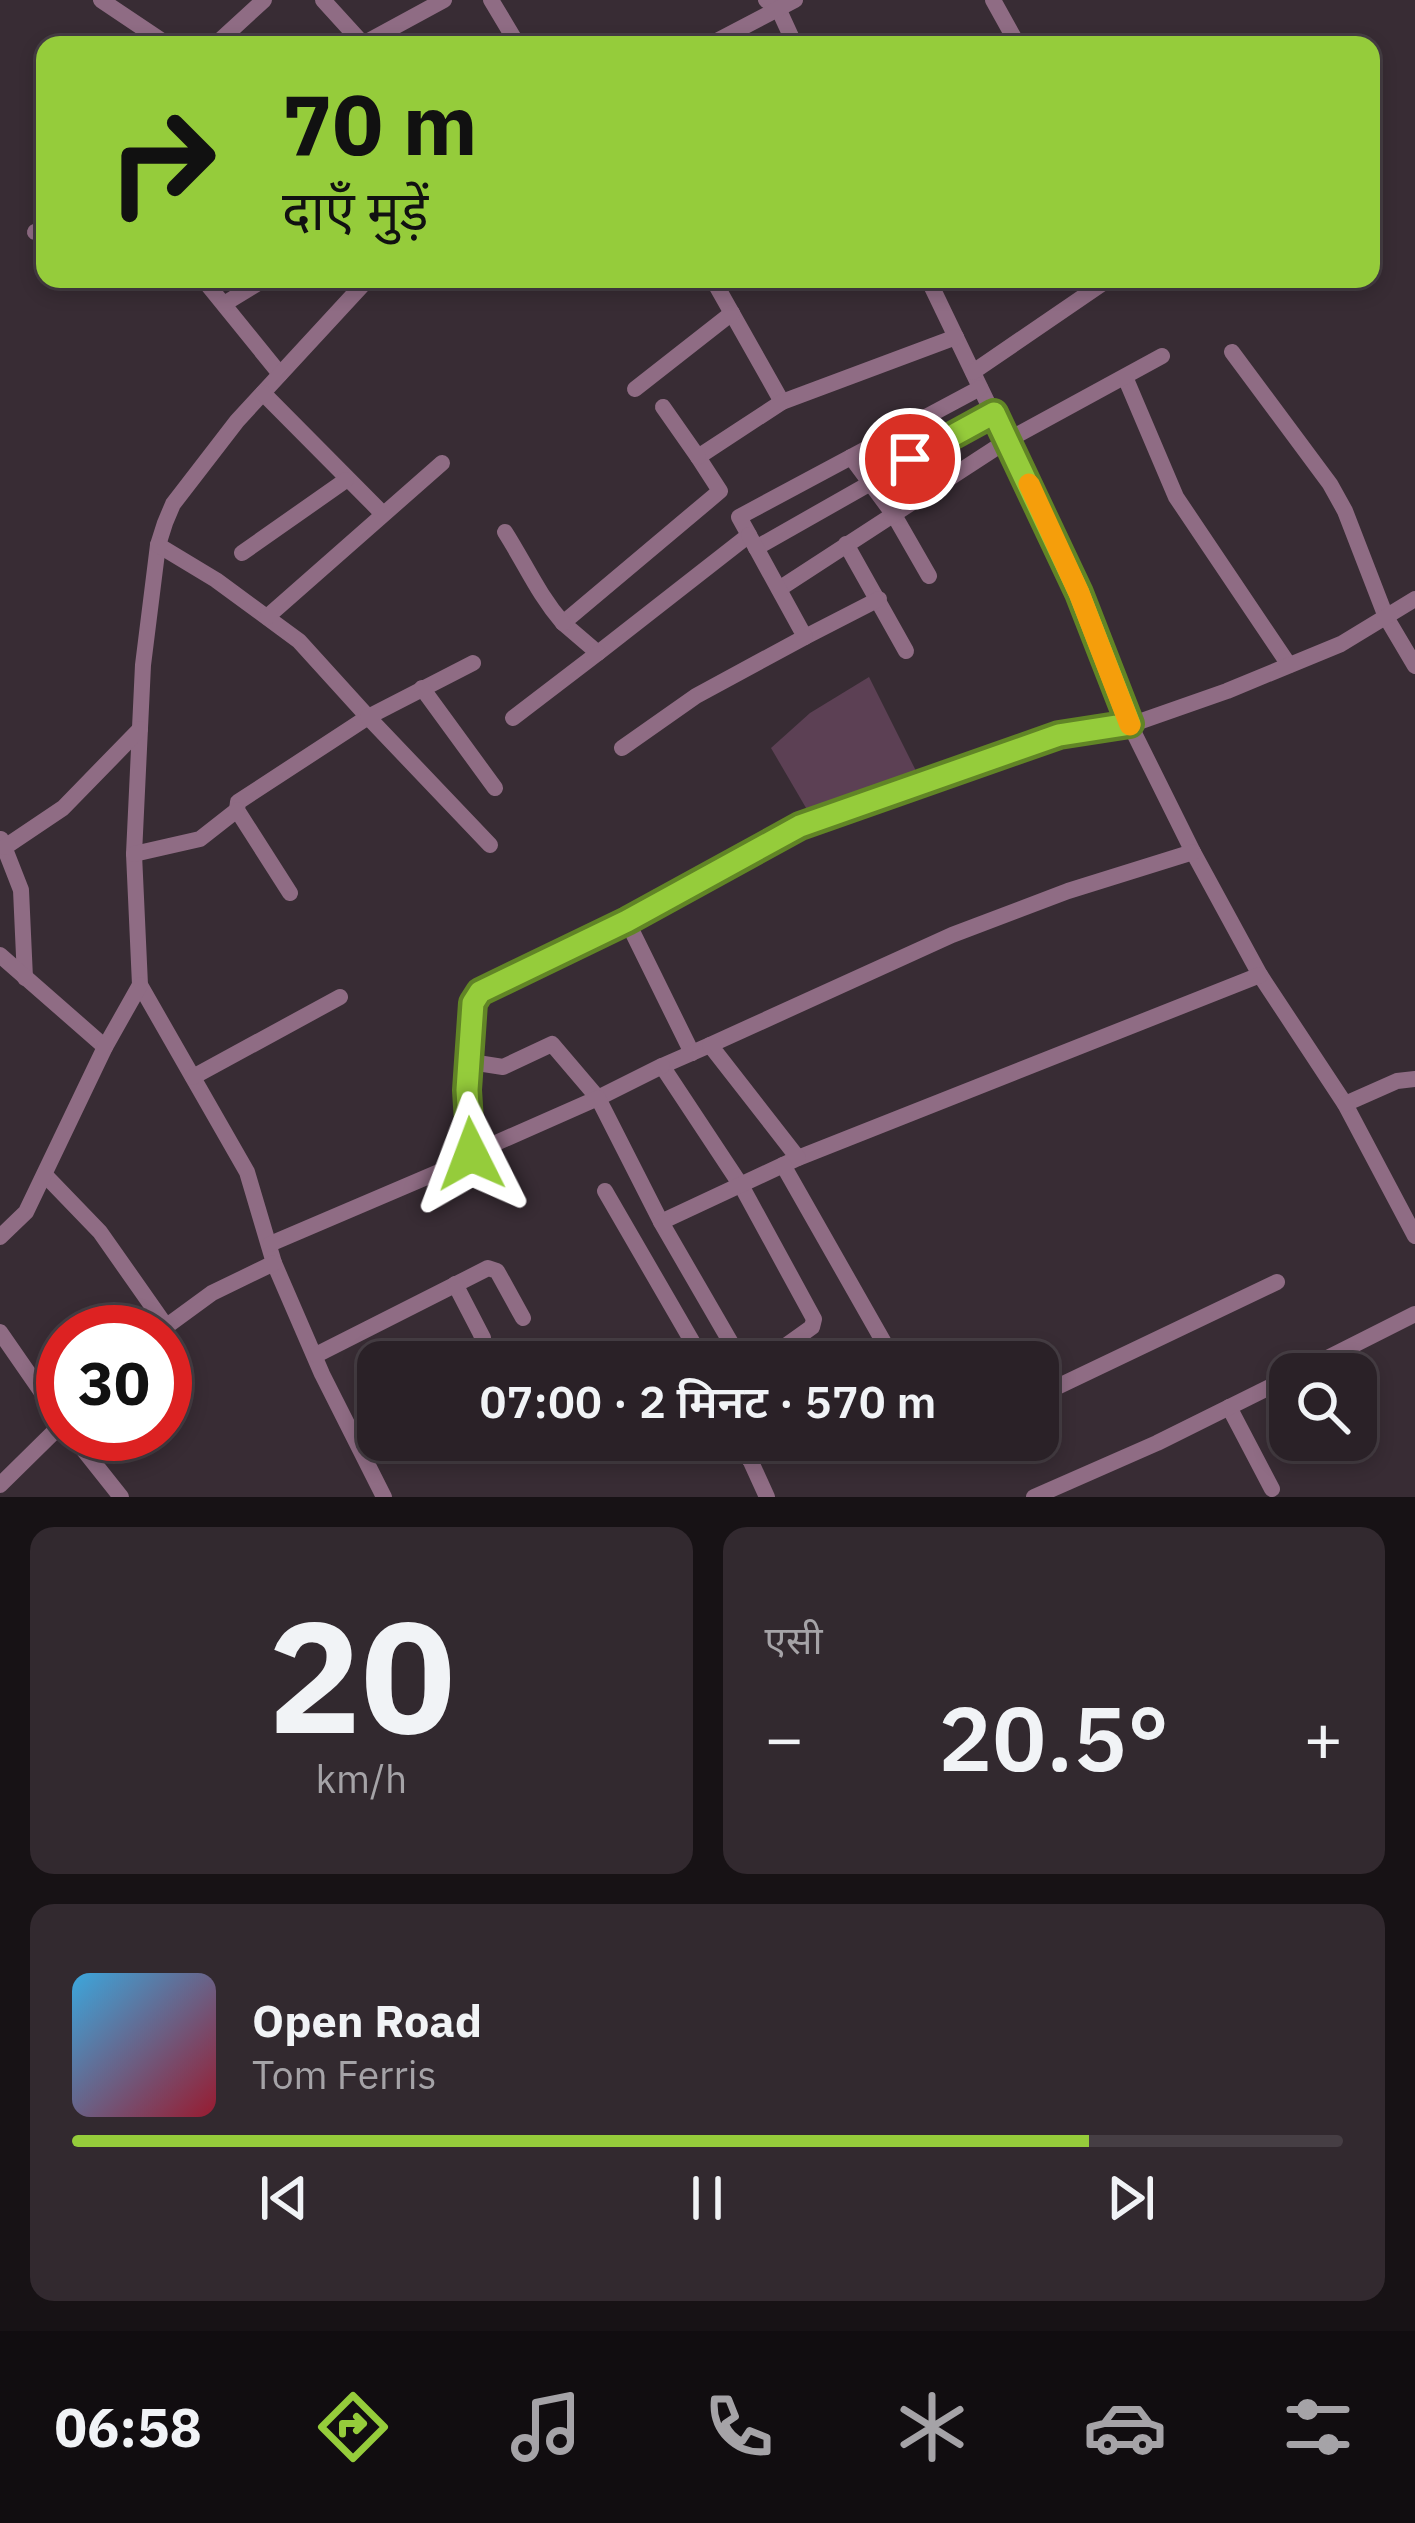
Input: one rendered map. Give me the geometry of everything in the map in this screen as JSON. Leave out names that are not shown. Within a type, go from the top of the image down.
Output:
[{"type":"street","points":[[101,0],[155,36]]},
{"type":"street","points":[[225,36],[264,0]]},
{"type":"street","points":[[323,0],[355,36]]},
{"type":"street","points":[[379,36],[444,0]]},
{"type":"street","points":[[490,0],[512,36]]},
{"type":"street","points":[[993,0],[1013,36]]},
{"type":"street","points":[[724,36],[779,3],[792,36]]},
{"type":"street","points":[[211,288],[280,374]]},
{"type":"street","points":[[224,304],[250,288]]},
{"type":"street","points":[[360,288],[263,393],[173,504],[158,545],[140,729],[134,854],[140,985],[247,1172],[272,1254],[384,1497]]},
{"type":"street","points":[[718,288],[782,402]]},
{"type":"street","points":[[932,288],[1079,593],[1130,724],[1193,852],[1260,975],[1345,1104],[1415,1236]]},
{"type":"street","points":[[740,517],[851,457],[976,380],[1097,288]]},
{"type":"street","points":[[635,388],[732,313]]},
{"type":"street","points":[[698,457],[782,402],[956,337]]},
{"type":"street","points":[[1232,352],[1330,484],[1386,616],[1415,665]]},
{"type":"street","points":[[778,589],[1008,440],[1162,356]]},
{"type":"street","points":[[1125,377],[1176,496],[1289,665]]},
{"type":"street","points":[[263,393],[382,513]]},
{"type":"street","points":[[663,407],[740,517],[806,637]]},
{"type":"street","points":[[513,718],[752,542],[994,413]]},
{"type":"street","points":[[851,457],[894,515],[929,576]]},
{"type":"street","points":[[267,617],[442,463]]},
{"type":"street","points":[[242,554],[346,480]]},
{"type":"street","points":[[563,623],[720,491]]},
{"type":"street","points":[[505,532],[533,577],[535,590],[598,653]]},
{"type":"street","points":[[845,544],[907,652]]},
{"type":"street","points":[[158,545],[299,641],[490,845]]},
{"type":"street","points":[[622,748],[696,696],[879,599]]},
{"type":"street","points":[[471,1154],[473,1003],[480,992],[627,921],[800,826],[1059,735],[1130,724],[1341,644],[1415,599]]},
{"type":"street","points":[[290,893],[237,810],[238,802],[368,717],[473,663]]},
{"type":"street","points":[[422,688],[495,788]]},
{"type":"street","points":[[25,978],[21,890],[2,843],[62,808],[140,729]]},
{"type":"street","points":[[134,854],[200,839],[237,810]]},
{"type":"street","points":[[192,1308],[272,1254],[471,1154],[662,1066],[952,935],[1068,891],[1193,852]]},
{"type":"street","points":[[627,921],[701,1049],[790,1161],[885,1341]]},
{"type":"street","points":[[0,955],[104,1047]]},
{"type":"street","points":[[662,1222],[790,1161],[1260,975]]},
{"type":"street","points":[[0,1237],[26,1212],[104,1047],[140,985]]},
{"type":"street","points":[[194,1077],[340,997]]},
{"type":"street","points":[[470,1063],[503,1067],[552,1044],[598,1098],[730,1341]]},
{"type":"street","points":[[662,1066],[742,1186],[814,1319],[812,1328],[793,1341]]},
{"type":"street","points":[[1345,1104],[1412,1076]]},
{"type":"street","points":[[45,1175],[100,1232],[147,1305]]},
{"type":"street","points":[[604,1191],[692,1341]]},
{"type":"street","points":[[316,1355],[493,1268],[523,1318]]},
{"type":"street","points":[[1059,1386],[1276,1282]]},
{"type":"street","points":[[454,1284],[482,1341]]},
{"type":"street","points":[[1338,1353],[1415,1314]]},
{"type":"street","points":[[0,1332],[63,1423],[0,1485]]},
{"type":"street","points":[[1034,1497],[1269,1388]]},
{"type":"street","points":[[1229,1407],[1272,1490]]},
{"type":"street","points":[[92,1461],[121,1497]]},
{"type":"street","points":[[750,1461],[767,1497]]},
{"type":"shaded area","points":[[869,677],[917,773],[809,813],[771,748],[810,713]]},
{"type":"slow traffic","points":[[1029,484],[1079,593],[1130,725]]},
{"type":"route","points":[[471,1154],[467,1090],[473,1003],[480,992],[627,921],[800,826],[1059,735],[1130,724],[1079,593],[994,413],[910,459]]}]
